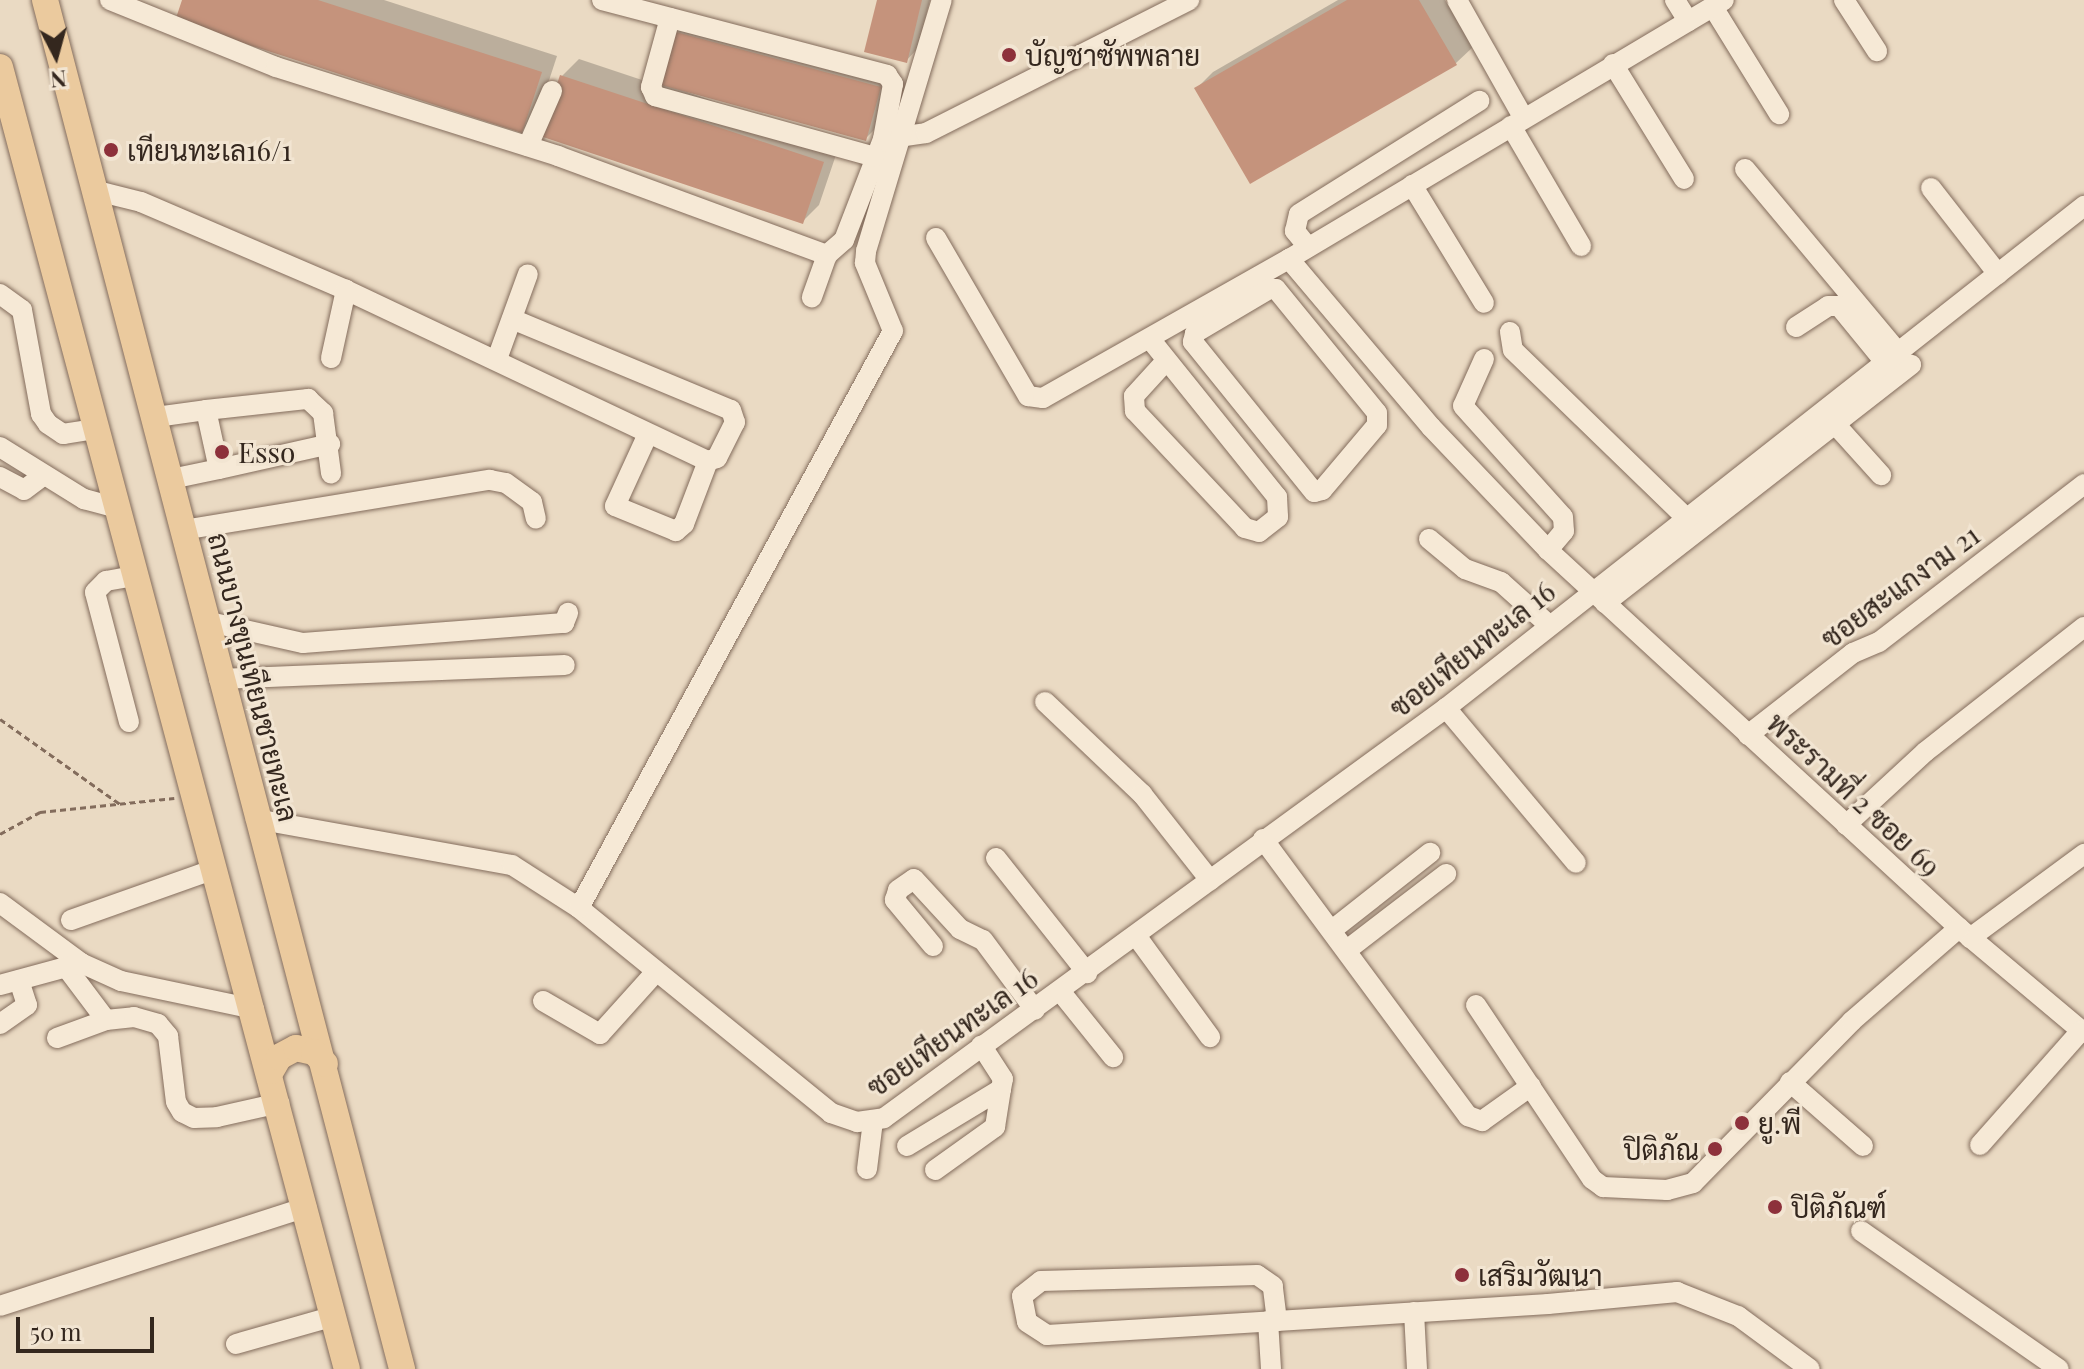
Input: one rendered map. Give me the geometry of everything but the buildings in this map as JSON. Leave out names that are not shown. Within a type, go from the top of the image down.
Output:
[{"type":"main road","name":"ถนนบางขุนเทียนชายทะเล","points":[[45,0],[156,417],[219,679],[325,1064],[402,1369]]},
{"type":"main road","points":[[0,67],[8,120],[96,429],[193,796],[271,1071],[347,1369]]},
{"type":"main road","points":[[271,1071],[279,1057],[296,1048],[314,1052],[325,1064]]},
{"type":"street","points":[[110,0],[152,9],[276,67],[528,146],[827,255]]},
{"type":"street","points":[[602,0],[887,75],[893,84],[875,157],[844,240],[827,255],[812,297]]},
{"type":"street","points":[[579,908],[893,331],[865,263],[866,251],[905,136],[942,0]]},
{"type":"street","points":[[905,136],[926,133],[1189,0]]},
{"type":"street","points":[[1457,0],[1581,246]]},
{"type":"street","points":[[1675,0],[1688,21]]},
{"type":"street","points":[[1844,0],[1877,51]]},
{"type":"street","points":[[936,238],[1033,400],[1150,339],[1289,259],[1718,4],[1779,114]]},
{"type":"street","points":[[670,18],[651,87],[655,96],[875,157]]},
{"type":"street","points":[[1613,64],[1684,179]]},
{"type":"street","points":[[528,146],[552,91]]},
{"type":"street","points":[[1308,247],[1295,231],[1299,214],[1479,101]]},
{"type":"street","points":[[1745,169],[1897,359]]},
{"type":"street","points":[[1412,185],[1484,303]]},
{"type":"street","points":[[1931,188],[1998,274]]},
{"type":"street","points":[[97,191],[141,202],[346,290],[497,359],[648,434],[708,461],[717,458],[735,422],[731,410],[512,319]]},
{"type":"street","points":[[1598,597],[1684,516],[1897,359],[2084,206]]},
{"type":"street","name":"พระรามที่ 2 ซอย 69","points":[[1289,259],[1329,309],[1548,550],[1965,933],[2082,1032]]},
{"type":"street","points":[[497,359],[528,274]]},
{"type":"street","points":[[1272,288],[1308,327],[1378,418],[1326,486],[1314,492],[1193,342],[1195,333],[1272,288]]},
{"type":"street","points":[[331,358],[346,290]]},
{"type":"street","points":[[0,294],[22,310],[41,414],[48,424],[63,434],[96,429]]},
{"type":"street","points":[[1796,327],[1828,306],[1839,306],[1897,359]]},
{"type":"street","points":[[1308,327],[1329,309]]},
{"type":"street","points":[[1510,332],[1513,350],[1684,516]]},
{"type":"street","points":[[1150,339],[1165,362],[1277,497],[1278,517],[1259,532],[1245,528],[1135,411],[1134,396],[1165,362]]},
{"type":"street","points":[[1484,359],[1463,406],[1563,517],[1564,531],[1548,550]]},
{"type":"street","points":[[1598,597],[1835,424],[1897,359]]},
{"type":"street","points":[[156,417],[308,399],[323,413],[330,444],[331,473]]},
{"type":"street","points":[[206,410],[219,469]]},
{"type":"street","points":[[1835,424],[1881,475]]},
{"type":"street","points":[[648,434],[616,498],[615,506],[620,509],[669,531],[681,529],[708,461]]},
{"type":"street","points":[[171,479],[330,444]]},
{"type":"street","points":[[0,447],[84,499],[117,508]]},
{"type":"street","points":[[0,477],[24,490],[44,475]]},
{"type":"street","points":[[183,530],[490,480],[506,483],[532,502],[536,519]]},
{"type":"street","name":"ซอยสะแกงาม 21","points":[[1748,735],[1853,653],[1879,642],[2084,484]]},
{"type":"street","points":[[1429,539],[1465,569],[1501,582],[1549,625]]},
{"type":"street","points":[[129,722],[95,592],[106,581],[135,576]]},
{"type":"street","name":"ซอยเทียนทะเล 16","points":[[256,819],[496,859],[579,908],[655,973],[831,1113],[873,1121],[884,1118],[981,1045],[1137,937],[1263,839],[1446,708],[1549,625],[1598,597]]},
{"type":"street","points":[[205,621],[303,643],[564,623],[568,613]]},
{"type":"street","points":[[1846,825],[1925,752],[2084,627]]},
{"type":"street","points":[[219,679],[565,665]]},
{"type":"street","points":[[1045,702],[1142,794],[1210,880]]},
{"type":"street","points":[[1446,708],[1576,863]]},
{"type":"street","points":[[1263,839],[1468,1116],[1482,1121],[1531,1086]]},
{"type":"street","points":[[1332,930],[1430,853]]},
{"type":"street","points":[[1476,1005],[1592,1179],[1603,1187],[1667,1190],[1693,1183],[1790,1082],[1965,933],[2084,854]]},
{"type":"street","points":[[996,858],[1087,973]]},
{"type":"street","points":[[71,920],[215,869]]},
{"type":"street","points":[[1347,950],[1446,874]]},
{"type":"street","points":[[933,946],[895,900],[898,890],[914,879],[960,929],[983,940],[1035,1010]]},
{"type":"street","points":[[0,903],[74,965],[106,1020]]},
{"type":"street","points":[[1137,937],[1210,1037]]},
{"type":"street","points":[[0,1024],[27,1005],[9,983],[74,965],[121,981],[254,1009]]},
{"type":"street","points":[[543,1001],[600,1034],[655,973]]},
{"type":"street","points":[[1060,991],[1113,1057]]},
{"type":"street","points":[[57,1038],[106,1020],[134,1017],[158,1024],[168,1036],[176,1102],[194,1118],[279,1103]]},
{"type":"street","points":[[1980,1145],[2082,1032]]},
{"type":"street","points":[[935,1170],[995,1127],[1003,1079],[981,1045]]},
{"type":"street","points":[[1790,1082],[1863,1146]]},
{"type":"street","points":[[907,1146],[1001,1089]]},
{"type":"street","points":[[867,1169],[873,1121]]},
{"type":"street","points":[[0,1306],[306,1207]]},
{"type":"street","points":[[1861,1231],[2059,1369]]},
{"type":"street","points":[[1271,1369],[1273,1321],[1273,1286],[1257,1275],[1041,1281],[1022,1296],[1027,1322],[1047,1335],[1273,1321],[1414,1312],[1677,1292],[1726,1309],[1810,1369]]},
{"type":"street","points":[[1414,1312],[1417,1369]]},
{"type":"street","points":[[236,1344],[334,1316]]},
{"type":"path","points":[[0,719],[120,804]]},
{"type":"path","points":[[0,834],[40,812],[193,796]]},
{"type":"place","name":"บัญชาซัพพลาย","points":[[1009,55]]},
{"type":"place","name":"เทียนทะเล16/1","points":[[111,150]]},
{"type":"place","name":"Esso","points":[[222,452]]},
{"type":"place","name":"ยู.พี","points":[[1742,1123]]},
{"type":"place","name":"ปิติภัณ","points":[[1715,1149]]},
{"type":"place","name":"ปิติภัณฑ์","points":[[1775,1207]]},
{"type":"place","name":"เสริมวัฒนา","points":[[1462,1275]]}]
